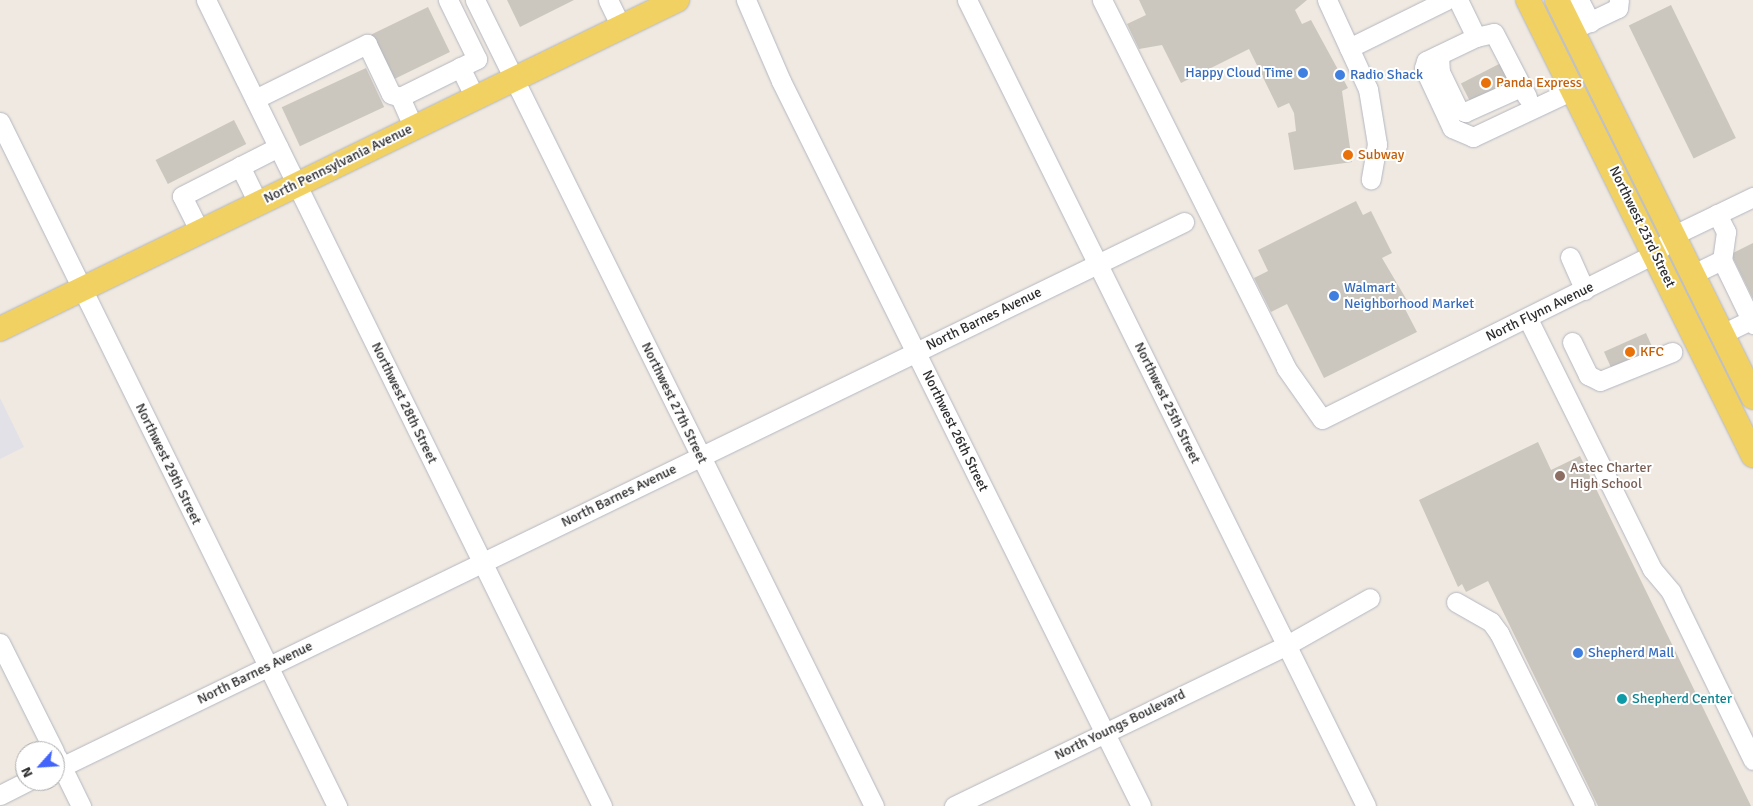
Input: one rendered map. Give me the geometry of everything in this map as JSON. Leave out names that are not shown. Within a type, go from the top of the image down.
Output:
[{"type":"main road","name":"North Pennsylvania Avenue","points":[[0,330],[677,0]]},
{"type":"main road","name":"Northwest 23rd Street","points":[[1528,0],[1729,406],[1748,432],[1753,456]]},
{"type":"main road","name":"Northwest 23rd Street","points":[[1556,0],[1581,26],[1592,69],[1753,396]]},
{"type":"main road","points":[[1571,85],[1592,69]]},
{"type":"main road","points":[[1604,153],[1628,141]]},
{"type":"street","name":"Northwest 28th Street","points":[[206,0],[602,806]]},
{"type":"street","points":[[254,99],[366,44],[391,94],[400,97],[477,59],[448,0]]},
{"type":"street","name":"Northwest 27th Street","points":[[475,0],[874,806]]},
{"type":"street","points":[[608,0],[621,27]]},
{"type":"street","name":"Northwest 26th Street","points":[[746,0],[781,81],[1141,806]]},
{"type":"street","name":"Northwest 25th Street","points":[[967,0],[1366,806]]},
{"type":"street","name":"North Flynn Avenue","points":[[1102,0],[1282,360],[1322,419],[1655,254],[1674,235],[1753,197]]},
{"type":"street","points":[[1327,0],[1368,89],[1377,144],[1372,179]]},
{"type":"street","points":[[1349,48],[1446,0]]},
{"type":"street","points":[[1458,0],[1476,37]]},
{"type":"street","points":[[1579,0],[1581,26],[1618,8],[1619,0]]},
{"type":"street","points":[[1533,110],[1494,32],[1476,37],[1426,61],[1424,68],[1452,128],[1462,134],[1478,136],[1533,110],[1571,85]]},
{"type":"street","points":[[1439,55],[1440,72],[1458,109],[1465,112],[1521,87]]},
{"type":"street","points":[[460,67],[475,98]]},
{"type":"street","points":[[400,97],[414,128]]},
{"type":"street","name":"Northwest 29th Street","points":[[0,122],[337,806]]},
{"type":"street","points":[[200,232],[182,196],[278,147]]},
{"type":"street","points":[[240,166],[258,203]]},
{"type":"street","points":[[1717,214],[1726,232],[1722,260],[1752,322],[1722,334]]},
{"type":"street","name":"North Barnes Avenue","points":[[65,756],[268,666],[1184,222]]},
{"type":"street","points":[[1570,257],[1585,290]]},
{"type":"street","points":[[1693,274],[1722,260]]},
{"type":"street","points":[[1528,318],[1652,569],[1671,592],[1753,760]]},
{"type":"street","points":[[1572,342],[1588,375],[1600,382],[1672,352]]},
{"type":"street","points":[[1729,406],[1753,396]]},
{"type":"street","name":"North Youngs Boulevard","points":[[954,806],[1287,645],[1370,598]]},
{"type":"street","points":[[1456,602],[1491,622],[1499,633],[1585,806]]},
{"type":"street","points":[[0,643],[47,741]]},
{"type":"street","points":[[65,777],[81,806]]},
{"type":"street","points":[[0,795],[15,788]]},
{"type":"shaded area","points":[[0,398],[24,447],[0,459]]},
{"type":"building","points":[[507,0],[574,0],[520,27]]},
{"type":"building","points":[[1139,0],[1307,0],[1295,10],[1302,24],[1311,20],[1348,88],[1342,91],[1352,162],[1294,170],[1288,133],[1296,131],[1294,113],[1289,103],[1278,108],[1249,49],[1181,83],[1162,45],[1139,49],[1127,24],[1146,15]]},
{"type":"building","points":[[1671,5],[1736,138],[1694,159],[1629,26]]},
{"type":"building","points":[[428,7],[450,52],[393,80],[371,35]]},
{"type":"building","name":"Panda Express","points":[[1501,63],[1512,85],[1472,106],[1461,83]]},
{"type":"building","points":[[366,68],[384,107],[300,146],[282,107]]},
{"type":"building","points":[[234,120],[246,144],[168,184],[156,160]]},
{"type":"building","name":"Walmart Neighborhood Market","points":[[1356,201],[1363,215],[1371,211],[1392,253],[1382,258],[1408,302],[1403,305],[1417,332],[1324,378],[1287,304],[1271,312],[1254,278],[1268,271],[1258,250]]},
{"type":"building","points":[[1753,243],[1753,299],[1731,254]]},
{"type":"building","name":"KFC","points":[[1646,333],[1654,351],[1612,370],[1604,352]]},
{"type":"building","name":"Shepherd Center","points":[[1538,442],[1551,470],[1580,456],[1751,806],[1598,806],[1488,581],[1466,592],[1462,584],[1458,587],[1419,500]]},
{"type":"place","name":"Happy Cloud Time","points":[[1303,73]]},
{"type":"place","name":"Radio Shack","points":[[1340,75]]},
{"type":"place","name":"Panda Express","points":[[1486,83]]},
{"type":"place","name":"Subway","points":[[1348,155]]},
{"type":"place","name":"Walmart Neighborhood Market","points":[[1334,296]]},
{"type":"place","name":"KFC","points":[[1630,352]]},
{"type":"place","name":"Astec Charter High School","points":[[1560,476]]},
{"type":"place","name":"Shepherd Mall","points":[[1578,653]]},
{"type":"place","name":"Shepherd Center","points":[[1622,699]]}]
